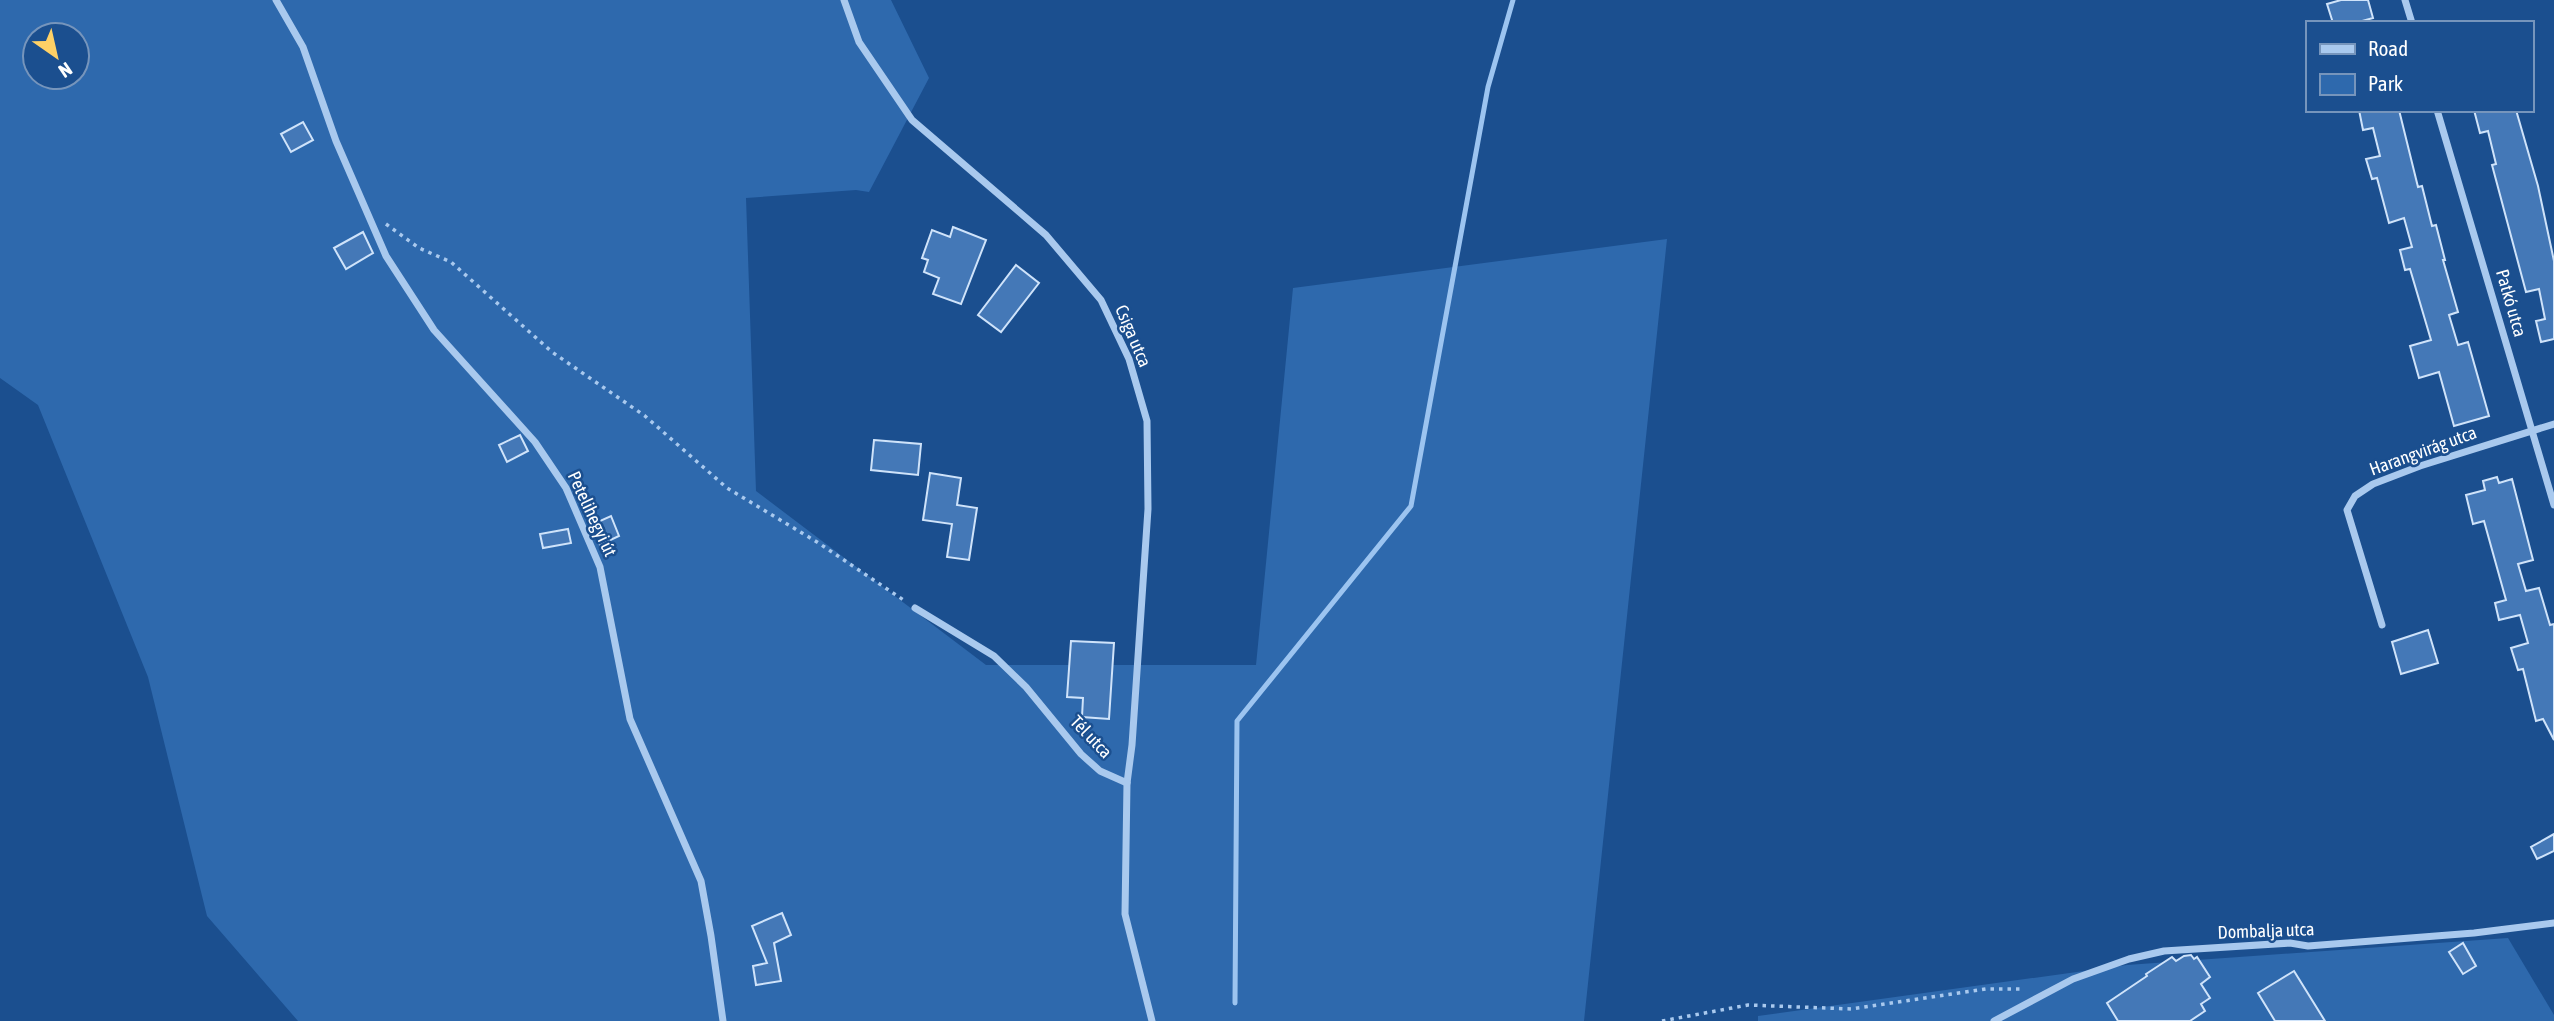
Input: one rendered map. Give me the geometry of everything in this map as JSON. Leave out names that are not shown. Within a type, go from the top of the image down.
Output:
[{"type":"street","name":"Petelihegyi út","points":[[276,0],[303,47],[336,141],[386,256],[434,330],[535,442],[566,488],[600,567],[630,719],[701,881],[723,1021]]},
{"type":"street","name":"Csiga utca","points":[[844,0],[859,42],[912,120],[1046,235],[1101,300],[1129,359],[1147,421],[1147,509],[1132,745],[1127,783]]},
{"type":"street","points":[[2405,0],[2411,21]]},
{"type":"street","name":"Patkó utca","points":[[2438,112],[2554,505]]},
{"type":"street","name":"Harangvirág utca","points":[[2382,625],[2347,510],[2355,496],[2373,484],[2420,466],[2554,424]]},
{"type":"street","name":"Tél utca","points":[[915,608],[994,656],[1026,687],[1081,754],[1100,771],[1127,783]]},
{"type":"street","points":[[1127,783],[1125,914],[1153,1021]]},
{"type":"street","name":"Dombalja utca","points":[[1994,1021],[2073,979],[2129,959],[2164,951],[2363,942],[2554,923]]},
{"type":"path","points":[[367,213],[419,248],[451,262],[552,352],[645,416],[727,488],[817,542],[915,608]]},
{"type":"path","points":[[1662,1021],[1748,1006],[1851,1009],[1986,989],[2025,989]]},
{"type":"green space","points":[[0,0],[891,0],[929,78],[869,192],[856,190],[746,198],[756,491],[986,665],[1256,665],[1293,288],[1667,239],[1584,1021],[298,1021],[207,916],[148,677],[38,405],[0,378]]},
{"type":"green space","points":[[2508,938],[2554,1015],[2554,1021],[1758,1021],[1758,1016],[2127,965]]},
{"type":"building","points":[[2341,0],[2368,0],[2373,18],[2362,21],[2332,21],[2327,4]]},
{"type":"building","points":[[2359,112],[2399,112],[2418,187],[2422,186],[2432,226],[2436,225],[2458,312],[2449,315],[2458,345],[2468,342],[2489,416],[2454,426],[2439,372],[2419,378],[2410,346],[2431,340],[2410,269],[2405,270],[2400,250],[2412,247],[2404,218],[2389,223],[2377,178],[2372,179],[2366,159],[2380,156],[2373,128],[2363,130]]},
{"type":"building","points":[[2475,112],[2517,112],[2538,186],[2554,261],[2554,339],[2541,342],[2536,321],[2545,319],[2539,289],[2526,292],[2492,165],[2496,164],[2488,131],[2480,133]]},
{"type":"building","points":[[303,122],[313,140],[291,152],[281,134]]},
{"type":"building","points":[[953,227],[986,240],[961,304],[933,294],[939,278],[924,272],[928,260],[922,258],[932,230],[950,237]]},
{"type":"building","points":[[363,232],[373,253],[346,269],[334,248]]},
{"type":"building","points":[[1016,265],[1039,283],[1001,332],[978,315]]},
{"type":"building","points":[[520,435],[528,451],[507,462],[499,445]]},
{"type":"building","points":[[874,440],[921,444],[918,475],[871,470]]},
{"type":"building","points":[[930,473],[961,478],[957,505],[977,508],[969,560],[947,557],[952,524],[923,520]]},
{"type":"building","points":[[2497,477],[2499,483],[2512,479],[2533,560],[2518,564],[2526,591],[2539,588],[2550,625],[2554,624],[2554,740],[2543,719],[2536,721],[2523,669],[2518,670],[2511,648],[2528,643],[2520,615],[2499,620],[2495,603],[2506,600],[2484,521],[2473,524],[2466,495],[2485,490],[2483,481]]},
{"type":"building","points":[[611,516],[619,536],[600,545],[591,525]]},
{"type":"building","points":[[568,529],[571,543],[543,548],[540,534]]},
{"type":"building","points":[[2428,630],[2438,663],[2401,674],[2392,642]]},
{"type":"building","points":[[1071,641],[1114,643],[1109,719],[1082,717],[1083,698],[1067,697]]},
{"type":"building","points":[[2554,834],[2554,851],[2537,859],[2531,847]]},
{"type":"building","points":[[782,913],[791,935],[774,943],[781,981],[756,985],[753,966],[767,963],[752,926]]},
{"type":"building","points":[[2463,943],[2476,966],[2463,974],[2449,952]]},
{"type":"building","points":[[2191,955],[2194,959],[2197,957],[2210,977],[2201,984],[2210,998],[2201,1004],[2205,1011],[2190,1021],[2118,1021],[2107,1003],[2172,957],[2176,961]]},
{"type":"building","points":[[2294,971],[2325,1021],[2275,1021],[2258,993]]},
{"type":"waterway","points":[[1235,1003],[1237,721],[1411,506],[1488,87],[1513,0]]}]
